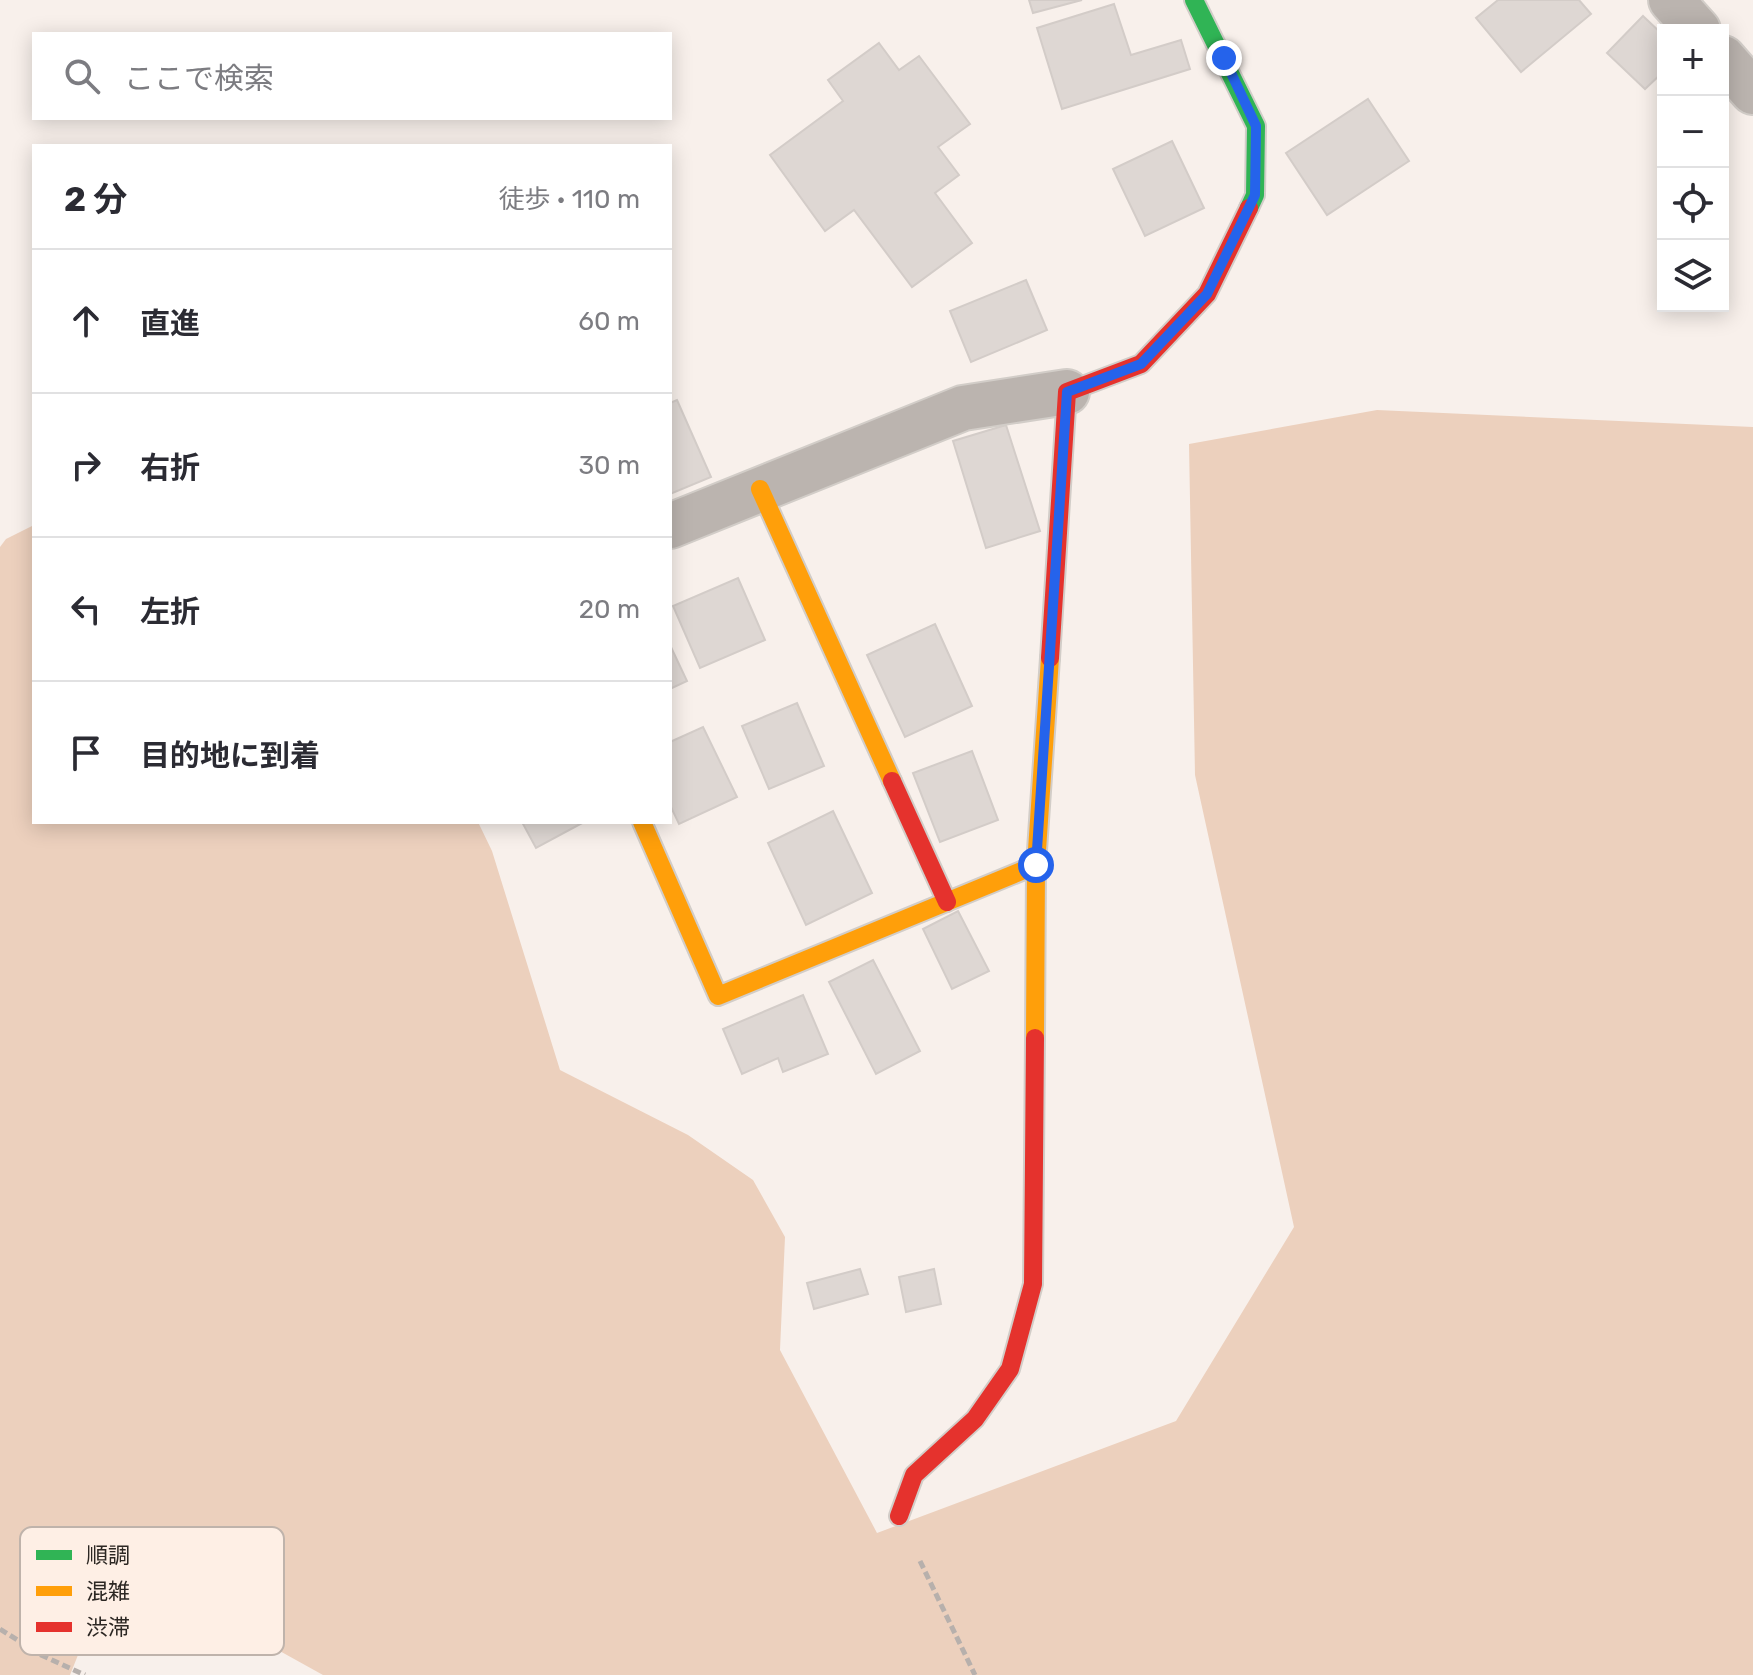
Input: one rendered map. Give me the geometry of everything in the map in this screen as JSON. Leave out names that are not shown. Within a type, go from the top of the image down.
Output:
[{"type":"street","points":[[672,525],[963,408],[1067,392],[1141,364],[1207,294],[1255,195],[1256,126],[1194,0]]},
{"type":"street","points":[[1671,0],[1693,24]]},
{"type":"street","points":[[1729,65],[1753,92]]},
{"type":"street","points":[[899,1516],[914,1475],[975,1419],[1010,1369],[1033,1284],[1036,865],[1067,392]]},
{"type":"street","points":[[760,489],[947,902]]},
{"type":"street","points":[[643,824],[718,996],[1036,865]]},
{"type":"path","points":[[899,1516],[975,1675]]},
{"type":"path","points":[[0,1629],[20,1642]]},
{"type":"path","points":[[41,1655],[85,1675]]},
{"type":"shaded area","points":[[1377,410],[1753,427],[1753,1675],[323,1675],[284,1653],[284,1527],[20,1527],[20,1655],[78,1655],[70,1675],[0,1675],[0,547],[6,539],[32,526],[32,824],[479,824],[492,851],[560,1070],[688,1135],[753,1180],[785,1237],[780,1350],[877,1533],[1176,1421],[1294,1227],[1195,775],[1189,444]]},
{"type":"building","points":[[1029,0],[1082,0],[1033,13]]},
{"type":"building","points":[[1498,0],[1579,0],[1591,14],[1521,72],[1476,18]]},
{"type":"building","points":[[1114,4],[1131,55],[1181,40],[1190,69],[1062,109],[1037,28]]},
{"type":"building","points":[[1643,16],[1657,29],[1657,78],[1645,89],[1607,53]]},
{"type":"building","points":[[879,43],[899,70],[919,56],[970,124],[938,147],[959,175],[935,193],[972,243],[912,287],[854,210],[825,231],[770,155],[843,101],[828,80]]},
{"type":"building","points":[[1368,99],[1409,161],[1327,215],[1286,153]]},
{"type":"building","points":[[1172,141],[1204,208],[1145,236],[1113,169]]},
{"type":"building","points":[[1026,280],[1047,330],[971,362],[950,311]]},
{"type":"building","points":[[677,400],[711,477],[672,493],[672,402]]},
{"type":"building","points":[[1006,425],[1040,531],[986,548],[953,441]]},
{"type":"building","points":[[738,578],[765,640],[700,668],[673,606]]},
{"type":"building","points":[[935,624],[972,706],[905,737],[867,655]]},
{"type":"building","points":[[672,649],[687,681],[672,688]]},
{"type":"building","points":[[797,703],[824,766],[769,789],[742,726]]},
{"type":"building","points":[[703,727],[737,797],[679,824],[672,809],[672,741]]},
{"type":"building","points":[[972,751],[998,820],[940,842],[913,773]]},
{"type":"building","points":[[833,811],[872,893],[806,925],[768,843]]},
{"type":"building","points":[[523,824],[580,824],[536,848]]},
{"type":"building","points":[[958,911],[989,971],[952,989],[923,929]]},
{"type":"building","points":[[873,960],[920,1051],[876,1074],[829,982]]},
{"type":"building","points":[[803,995],[828,1054],[783,1072],[778,1058],[742,1074],[723,1029]]},
{"type":"building","points":[[860,1269],[868,1294],[814,1309],[807,1283]]},
{"type":"building","points":[[934,1269],[941,1304],[906,1312],[899,1277]]},
{"type":"traffic: fast","points":[[1194,0],[1256,126],[1255,195],[1249,208]]},
{"type":"traffic: slow","points":[[760,489],[892,781]]},
{"type":"traffic: slow","points":[[1035,1038],[1036,865],[1050,658]]},
{"type":"traffic: slow","points":[[643,824],[718,996],[1036,865]]},
{"type":"traffic: jam","points":[[1050,658],[1067,392],[1141,364],[1207,294],[1249,208]]},
{"type":"traffic: jam","points":[[892,781],[947,902]]},
{"type":"traffic: jam","points":[[899,1516],[914,1475],[975,1419],[1010,1369],[1033,1284],[1035,1038]]},
{"type":"route","points":[[1036,865],[1067,392],[1141,364],[1207,294],[1255,195],[1256,126],[1224,58]]}]
